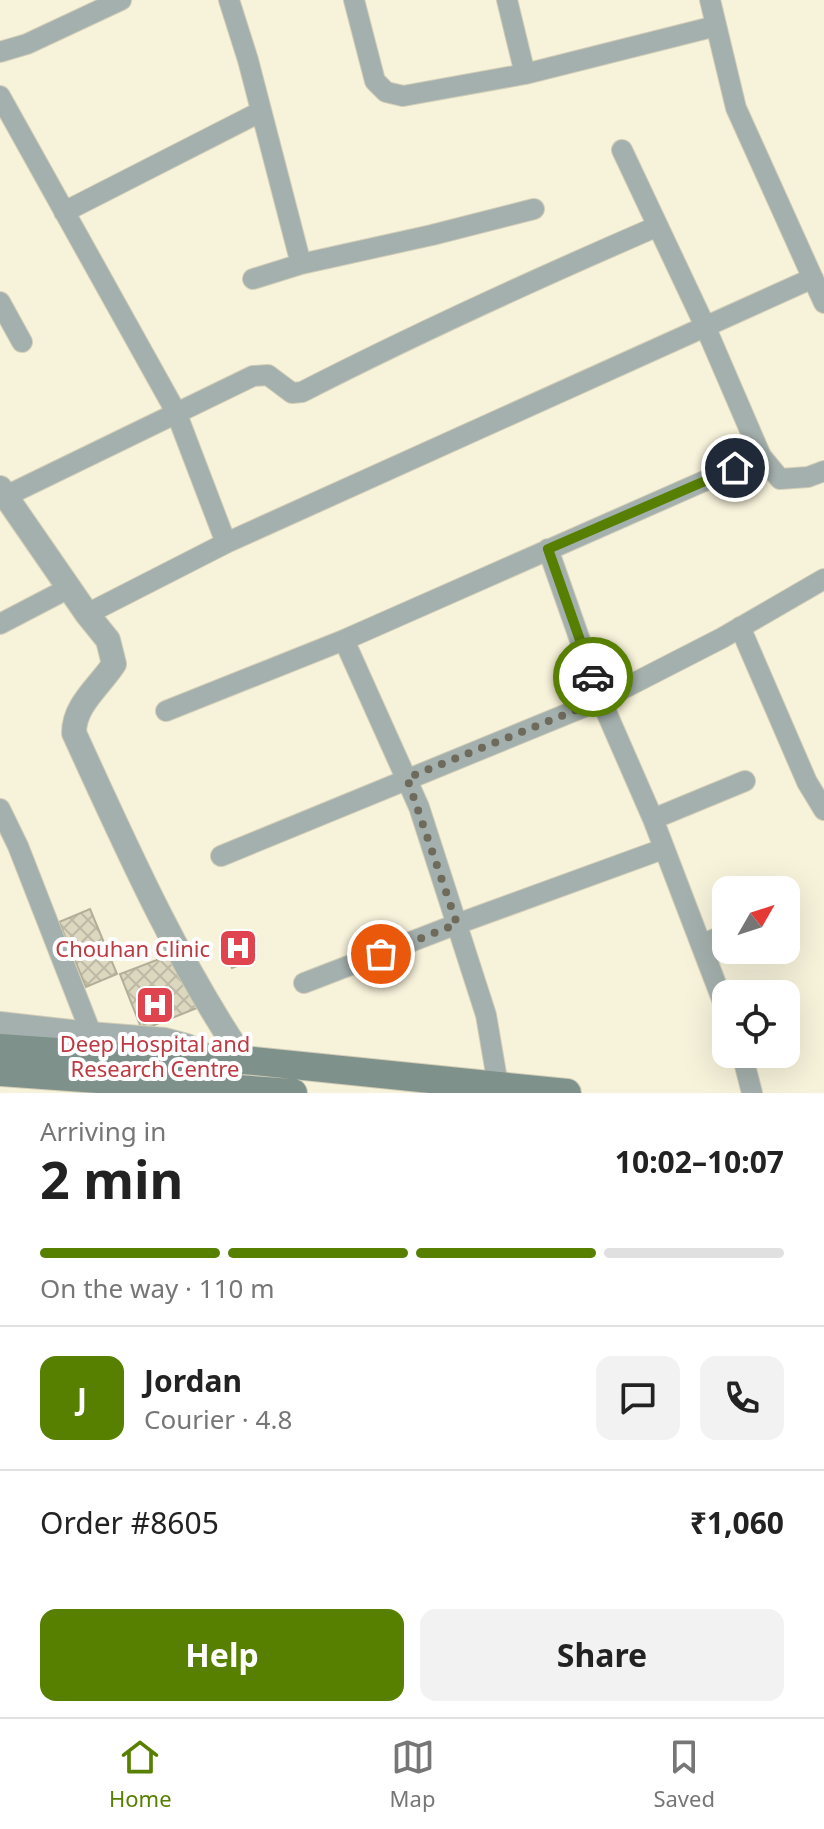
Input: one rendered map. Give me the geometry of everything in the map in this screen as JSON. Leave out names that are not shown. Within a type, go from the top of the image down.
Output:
[{"type":"main road","points":[[1,1027],[293,1093]]},
{"type":"main road","points":[[0,1072],[208,1075],[567,1093]]},
{"type":"street","points":[[0,52],[27,44],[121,0]]},
{"type":"street","points":[[229,0],[301,264]]},
{"type":"street","points":[[354,0],[375,81],[386,92],[403,96],[525,74],[716,26]]},
{"type":"street","points":[[507,0],[525,74]]},
{"type":"street","points":[[710,0],[736,108],[824,303]]},
{"type":"street","points":[[0,96],[176,412],[226,543]]},
{"type":"street","points":[[64,212],[260,112]]},
{"type":"street","points":[[622,150],[705,326],[761,456],[780,479],[808,477],[824,471]]},
{"type":"street","points":[[253,279],[301,264],[534,209]]},
{"type":"street","points":[[208,1075],[209,1009],[128,851],[74,733],[74,719],[84,701],[114,664],[108,640],[3,492],[253,376],[268,375],[292,393],[302,392],[433,327],[658,226]]},
{"type":"street","points":[[87,614],[226,543],[813,278]]},
{"type":"street","points":[[0,302],[22,342]]},
{"type":"street","points":[[166,711],[344,640],[761,456]]},
{"type":"street","points":[[548,549],[601,700],[653,819],[714,980]]},
{"type":"street","points":[[221,856],[601,700],[824,579]]},
{"type":"street","points":[[0,624],[69,588]]},
{"type":"street","points":[[740,627],[816,779],[824,810]]},
{"type":"street","points":[[344,640],[407,778],[486,1015],[498,1089]]},
{"type":"street","points":[[653,819],[745,781]]},
{"type":"street","points":[[0,809],[18,846],[89,1034]]},
{"type":"street","points":[[304,983],[663,849]]},
{"type":"street","points":[[701,945],[712,940]]},
{"type":"street","points":[[1,1027],[165,1040],[187,1046],[208,1075]]},
{"type":"street","points":[[746,1068],[752,1093]]},
{"type":"building","points":[[90,909],[117,974],[86,987],[59,922]]},
{"type":"building","points":[[242,934],[253,960],[232,968],[222,942]]},
{"type":"building","points":[[175,953],[197,1008],[142,1030],[120,974]]},
{"type":"way so far","points":[[381,954],[457,924],[407,778],[601,700],[593,677]]},
{"type":"place","name":"Chouhan Clinic","points":[[238,948]]},
{"type":"place","name":"Deep Hospital and Research Centre","points":[[155,1005]]},
{"type":"route","points":[[593,677],[548,549],[735,468]]}]
